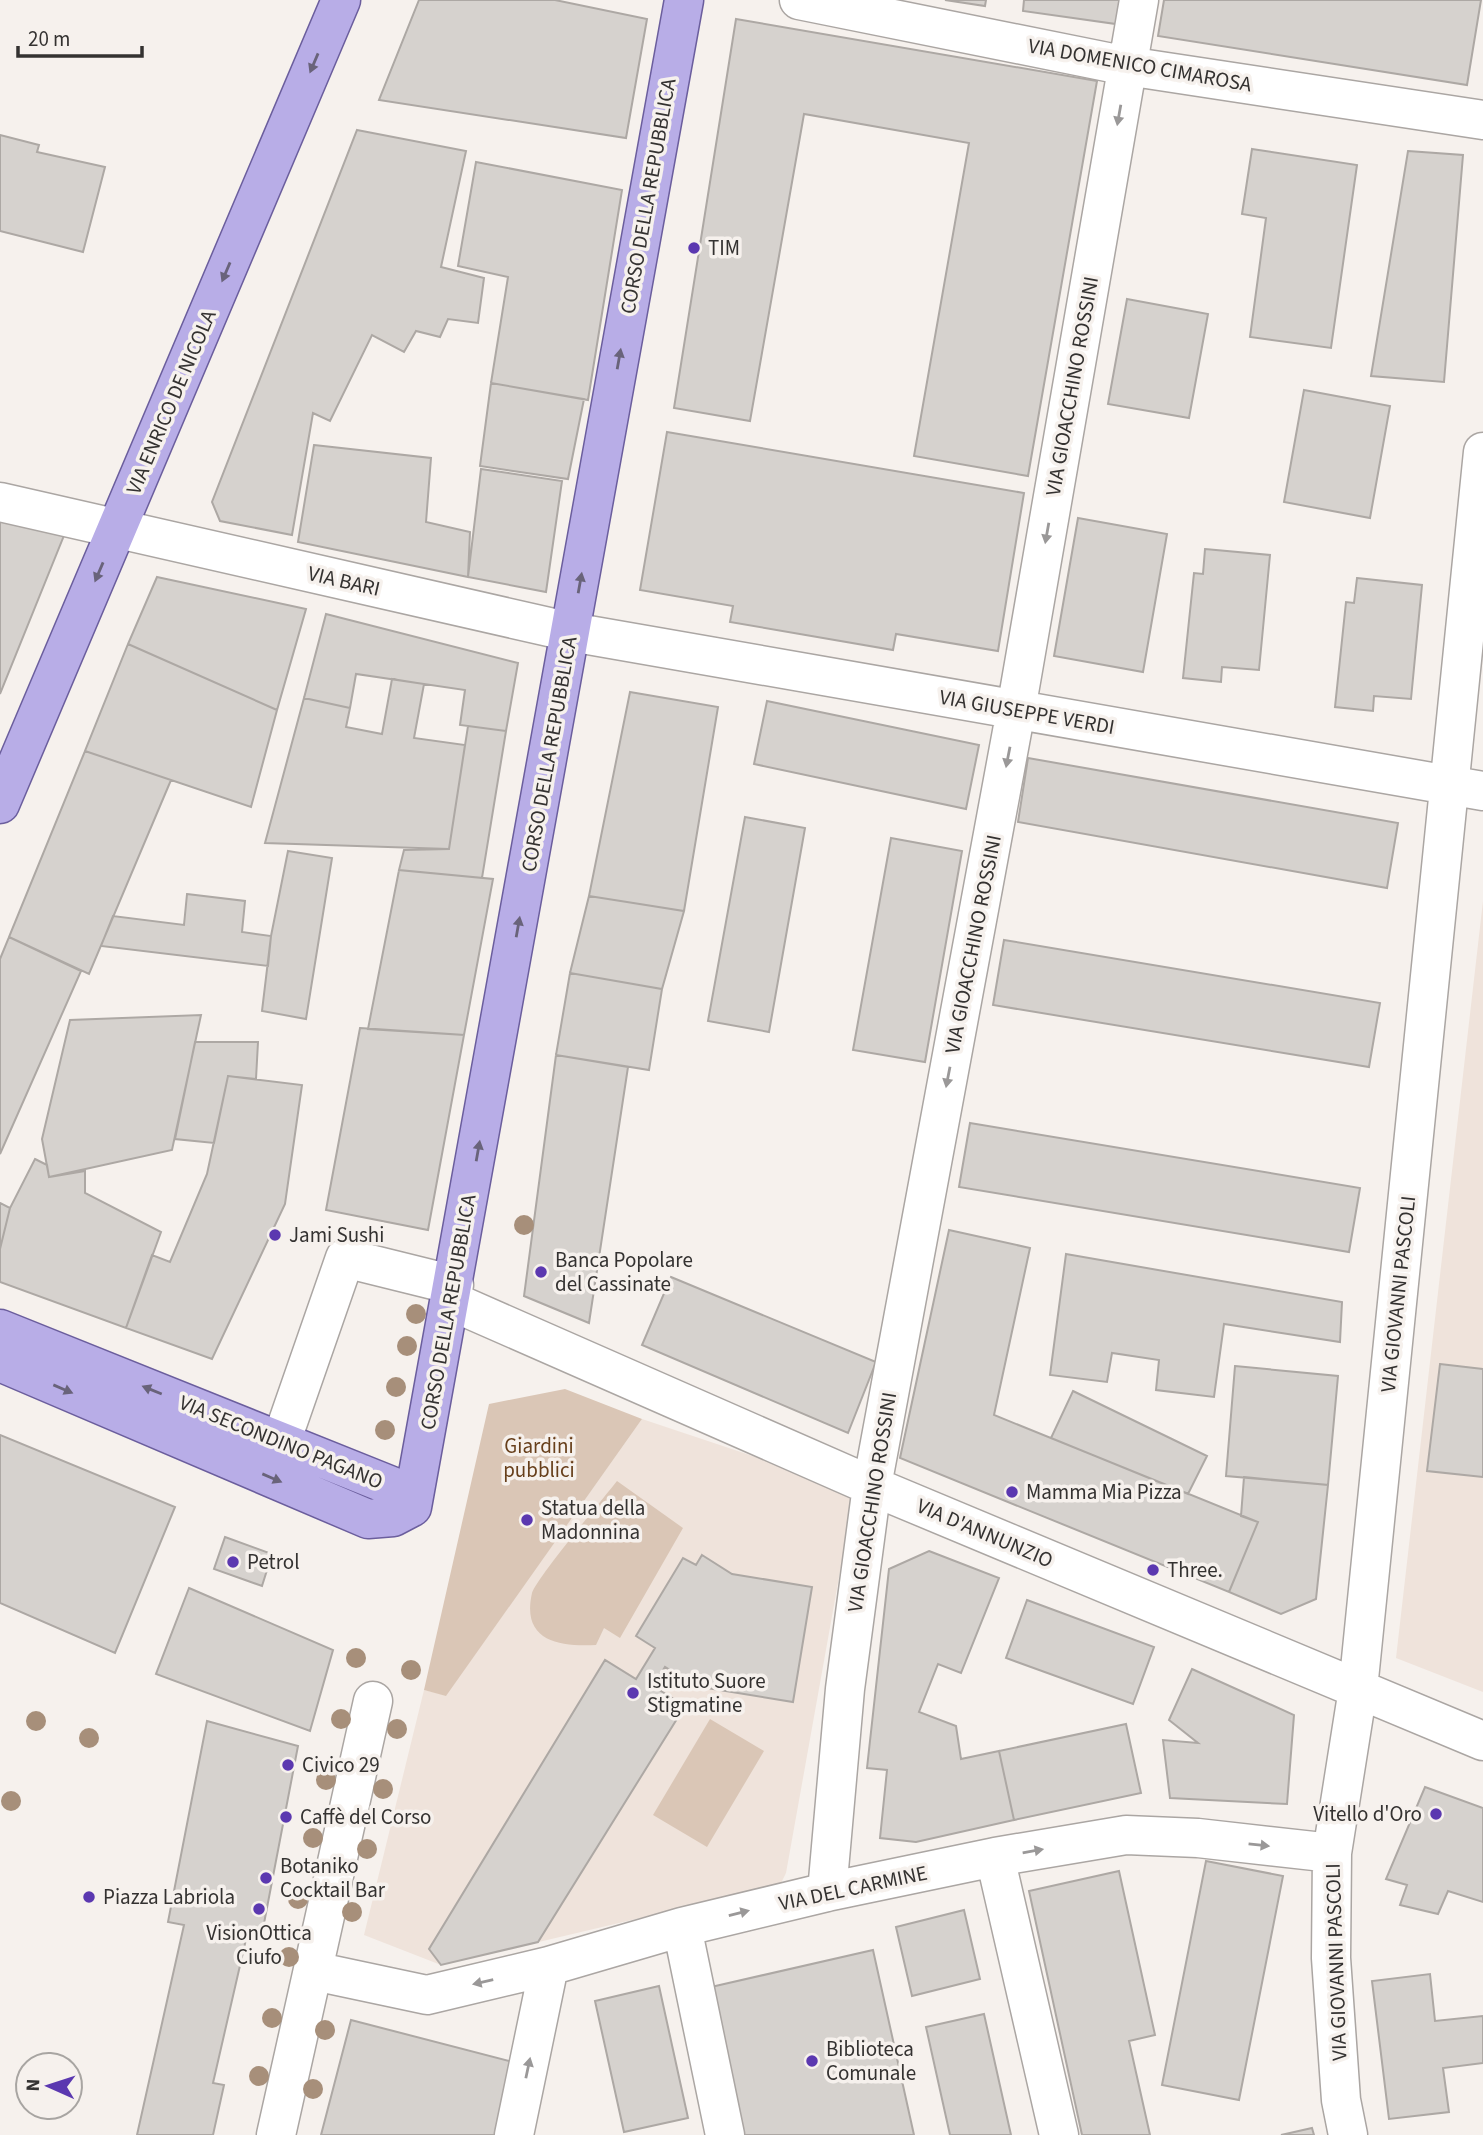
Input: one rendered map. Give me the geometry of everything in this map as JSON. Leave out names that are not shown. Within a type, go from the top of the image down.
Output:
[{"type":"main road","name":"VIA ENRICO DE NICOLA","points":[[0,804],[341,0]]},
{"type":"main road","name":"CORSO DELLA REPUBBLICA","points":[[412,1507],[684,0]]},
{"type":"main road","name":"VIA SECONDINO PAGANO","points":[[0,1329],[399,1489],[412,1507],[393,1517],[368,1519],[0,1362]]},
{"type":"street","name":"VIA DOMENICO CIMAROSA","points":[[799,0],[1127,66],[1483,120]]},
{"type":"street","name":"VIA GIOACCHINO ROSSINI","points":[[827,1892],[845,1689],[872,1486],[1016,710],[1139,0]]},
{"type":"street","name":"VIA GIOVANNI PASCOLI","points":[[1348,2135],[1341,2100],[1331,1958],[1332,1853],[1358,1689],[1466,788],[1483,452]]},
{"type":"street","name":"VIA BARI","points":[[0,502],[571,632]]},
{"type":"street","name":"VIA GIUSEPPE VERDI","points":[[571,632],[1466,788]]},
{"type":"street","name":"VIA D'ANNUNZIO","points":[[281,1442],[345,1258],[452,1293],[872,1486],[1483,1741]]},
{"type":"street","points":[[276,2135],[373,1701]]},
{"type":"street","name":"VIA DEL CARMINE","points":[[314,1971],[427,1995],[550,1966],[682,1927],[827,1892],[995,1857],[1126,1835],[1198,1839],[1332,1853]]},
{"type":"street","points":[[995,1857],[1059,2135]]},
{"type":"street","points":[[682,1927],[725,2135]]},
{"type":"street","points":[[514,2135],[550,1966]]},
{"type":"shaded area","points":[[1483,901],[1483,1692],[1396,1658]]},
{"type":"shaded area","name":"Istituto Suore Stigmatine","points":[[642,1419],[846,1487],[853,1499],[786,1873],[780,1885],[441,1965],[364,1935],[424,1690],[446,1695]]},
{"type":"green space","name":"Giardini pubblici","points":[[565,1389],[642,1419],[446,1696],[424,1690],[489,1404]]},
{"type":"green space","points":[[617,1481],[683,1528],[620,1638],[604,1628],[596,1645],[569,1644],[546,1638],[532,1622],[532,1593],[557,1556]]},
{"type":"green space","points":[[710,1719],[764,1751],[707,1847],[653,1815]]},
{"type":"building","points":[[419,0],[555,0],[647,19],[626,138],[379,100]]},
{"type":"building","points":[[945,0],[986,0],[985,6]]},
{"type":"building","points":[[1024,0],[1120,0],[1116,24],[1023,11]]},
{"type":"building","points":[[1164,0],[1481,0],[1467,85],[1158,36]]},
{"type":"building","points":[[736,19],[1097,81],[1028,476],[914,456],[969,143],[804,114],[750,421],[674,408]]},
{"type":"building","points":[[357,130],[466,151],[441,267],[484,278],[478,323],[448,319],[440,337],[416,331],[404,352],[372,335],[330,421],[313,413],[292,535],[220,521],[212,502]]},
{"type":"building","points":[[0,135],[39,145],[37,152],[105,167],[83,252],[0,231]]},
{"type":"building","points":[[1252,149],[1357,165],[1331,348],[1250,337],[1266,218],[1242,214]]},
{"type":"building","points":[[1408,151],[1463,155],[1444,382],[1371,376]]},
{"type":"building","points":[[476,162],[622,190],[588,400],[491,383],[508,277],[458,266]]},
{"type":"building","points":[[1127,299],[1208,314],[1189,418],[1108,404]]},
{"type":"building","points":[[491,383],[584,399],[568,479],[480,466]]},
{"type":"building","points":[[1304,390],[1390,406],[1370,518],[1284,502]]},
{"type":"building","points":[[667,432],[1024,493],[998,651],[896,634],[893,650],[730,622],[733,606],[640,590]]},
{"type":"building","points":[[314,445],[431,458],[426,522],[470,532],[468,577],[298,542]]},
{"type":"building","points":[[481,469],[562,481],[546,592],[468,577]]},
{"type":"building","points":[[1078,518],[1167,534],[1143,672],[1054,656]]},
{"type":"building","points":[[0,520],[65,533],[0,694]]},
{"type":"building","points":[[1205,549],[1270,555],[1259,670],[1222,667],[1221,682],[1183,678],[1194,573],[1203,574]]},
{"type":"building","points":[[157,577],[306,609],[277,710],[128,644]]},
{"type":"building","points":[[1357,578],[1422,585],[1411,699],[1374,696],[1373,711],[1335,707],[1346,602],[1354,603]]},
{"type":"building","points":[[326,614],[518,663],[506,731],[460,725],[465,690],[356,674],[350,708],[304,698]]},
{"type":"building","points":[[128,644],[277,710],[251,807],[85,751]]},
{"type":"building","points":[[392,679],[424,684],[414,738],[465,745],[449,849],[265,843],[304,698],[350,708],[346,727],[382,734]]},
{"type":"building","points":[[630,692],[718,707],[684,911],[589,896]]},
{"type":"building","points":[[767,701],[979,745],[966,809],[754,764]]},
{"type":"building","points":[[468,726],[506,731],[482,878],[399,870],[404,850],[449,849]]},
{"type":"building","points":[[85,751],[171,780],[89,974],[9,937]]},
{"type":"building","points":[[1028,758],[1398,823],[1387,888],[1018,822]]},
{"type":"building","points":[[745,817],[805,828],[769,1032],[708,1021]]},
{"type":"building","points":[[891,838],[962,851],[925,1062],[853,1050]]},
{"type":"building","points":[[288,851],[332,858],[306,1019],[262,1011],[271,936]]},
{"type":"building","points":[[399,870],[493,879],[464,1035],[368,1029]]},
{"type":"building","points":[[187,894],[245,901],[242,932],[271,936],[268,966],[101,946],[113,916],[184,925]]},
{"type":"building","points":[[589,896],[684,911],[662,989],[570,973]]},
{"type":"building","points":[[9,937],[81,971],[0,1154],[0,959]]},
{"type":"building","points":[[1004,940],[1380,1003],[1369,1067],[993,1005]]},
{"type":"building","points":[[570,973],[662,989],[649,1070],[556,1055]]},
{"type":"building","points":[[201,1015],[172,1150],[49,1177],[42,1139],[70,1020]]},
{"type":"building","points":[[360,1028],[464,1035],[428,1230],[326,1210]]},
{"type":"building","points":[[195,1042],[258,1042],[256,1079],[228,1076],[214,1143],[175,1139]]},
{"type":"building","points":[[556,1055],[628,1067],[589,1323],[524,1296]]},
{"type":"building","points":[[228,1076],[302,1085],[285,1204],[212,1359],[126,1328],[152,1255],[170,1262],[207,1174]]},
{"type":"building","points":[[970,1123],[1360,1188],[1349,1252],[959,1187]]},
{"type":"building","points":[[35,1159],[47,1165],[49,1177],[85,1171],[85,1193],[161,1232],[126,1328],[0,1282],[0,1249],[10,1208]]},
{"type":"building","points":[[0,1203],[10,1208],[0,1249]]},
{"type":"building","points":[[949,1230],[1030,1248],[994,1415],[1258,1522],[1229,1592],[900,1458]]},
{"type":"building","points":[[1066,1254],[1342,1302],[1340,1342],[1224,1324],[1214,1397],[1156,1390],[1159,1360],[1112,1353],[1107,1382],[1050,1375]]},
{"type":"building","points":[[671,1277],[876,1362],[848,1433],[642,1345]]},
{"type":"building","points":[[1440,1364],[1483,1369],[1483,1477],[1427,1471]]},
{"type":"building","points":[[1235,1366],[1338,1376],[1328,1485],[1226,1476]]},
{"type":"building","points":[[1073,1391],[1207,1456],[1188,1494],[1051,1438]]},
{"type":"building","points":[[0,1435],[175,1507],[115,1653],[0,1603]]},
{"type":"building","points":[[1244,1477],[1328,1485],[1316,1599],[1281,1614],[1229,1592],[1258,1522],[1241,1516]]},
{"type":"building","points":[[225,1537],[272,1554],[262,1586],[214,1569]]},
{"type":"building","points":[[929,1551],[999,1578],[961,1673],[938,1664],[919,1712],[956,1726],[961,1759],[999,1751],[1014,1820],[916,1842],[880,1838],[887,1770],[867,1768],[889,1569]]},
{"type":"building","points":[[702,1555],[732,1574],[812,1587],[793,1702],[695,1686],[665,1667],[653,1686],[685,1706],[538,1942],[441,1965],[429,1949],[605,1660],[636,1679],[655,1648],[636,1636],[683,1558],[696,1565]]},
{"type":"building","points":[[189,1588],[333,1650],[310,1731],[156,1674]]},
{"type":"building","points":[[1027,1600],[1154,1647],[1133,1704],[1006,1658]]},
{"type":"building","points":[[1192,1669],[1294,1715],[1287,1804],[1170,1798],[1163,1740],[1198,1743],[1169,1720]]},
{"type":"building","points":[[207,1721],[298,1746],[261,1939],[247,1935],[213,2083],[224,2085],[213,2135],[137,2135],[184,1925],[168,1922]]},
{"type":"building","points":[[1126,1724],[1141,1793],[1014,1820],[999,1751]]},
{"type":"building","points":[[1425,1787],[1483,1808],[1483,1902],[1448,1891],[1438,1914],[1400,1905],[1407,1885],[1386,1879]]},
{"type":"building","points":[[1206,1861],[1283,1876],[1239,2100],[1162,2085]]},
{"type":"building","points":[[1119,1871],[1155,2035],[1129,2041],[1150,2135],[1082,2135],[1029,1891]]},
{"type":"building","points":[[964,1910],[980,1979],[912,1996],[896,1927]]},
{"type":"building","name":"Biblioteca Comunale","points":[[873,1950],[914,2135],[744,2135],[711,1987]]},
{"type":"building","points":[[1430,1974],[1435,2021],[1483,2016],[1483,2063],[1443,2068],[1449,2112],[1389,2119],[1372,1981]]},
{"type":"building","points":[[659,1986],[688,2118],[624,2132],[595,2001]]},
{"type":"building","points":[[984,2014],[1011,2135],[950,2135],[926,2027]]},
{"type":"building","points":[[351,2020],[517,2063],[497,2135],[321,2135]]},
{"type":"building","points":[[1312,2128],[1314,2135],[1281,2135]]},
{"type":"place","name":"TIM","points":[[694,248]]},
{"type":"place","name":"Jami Sushi","points":[[275,1235]]},
{"type":"place","name":"Banca Popolare del Cassinate","points":[[541,1272]]},
{"type":"place","name":"Mamma Mia Pizza","points":[[1012,1492]]},
{"type":"place","name":"Statua della Madonnina","points":[[527,1520]]},
{"type":"place","name":"Petrol","points":[[233,1562]]},
{"type":"place","name":"Three.","points":[[1153,1570]]},
{"type":"place","name":"Istituto Suore Stigmatine","points":[[633,1693]]},
{"type":"place","name":"Civico 29","points":[[288,1765]]},
{"type":"place","name":"Vitello d'Oro","points":[[1436,1814]]},
{"type":"place","name":"Caffè del Corso","points":[[286,1817]]},
{"type":"place","name":"Botaniko Cocktail Bar","points":[[266,1878]]},
{"type":"place","name":"Piazza Labriola","points":[[89,1897]]},
{"type":"place","name":"VisionOttica Ciufo","points":[[259,1909]]},
{"type":"place","name":"Biblioteca Comunale","points":[[812,2061]]}]
